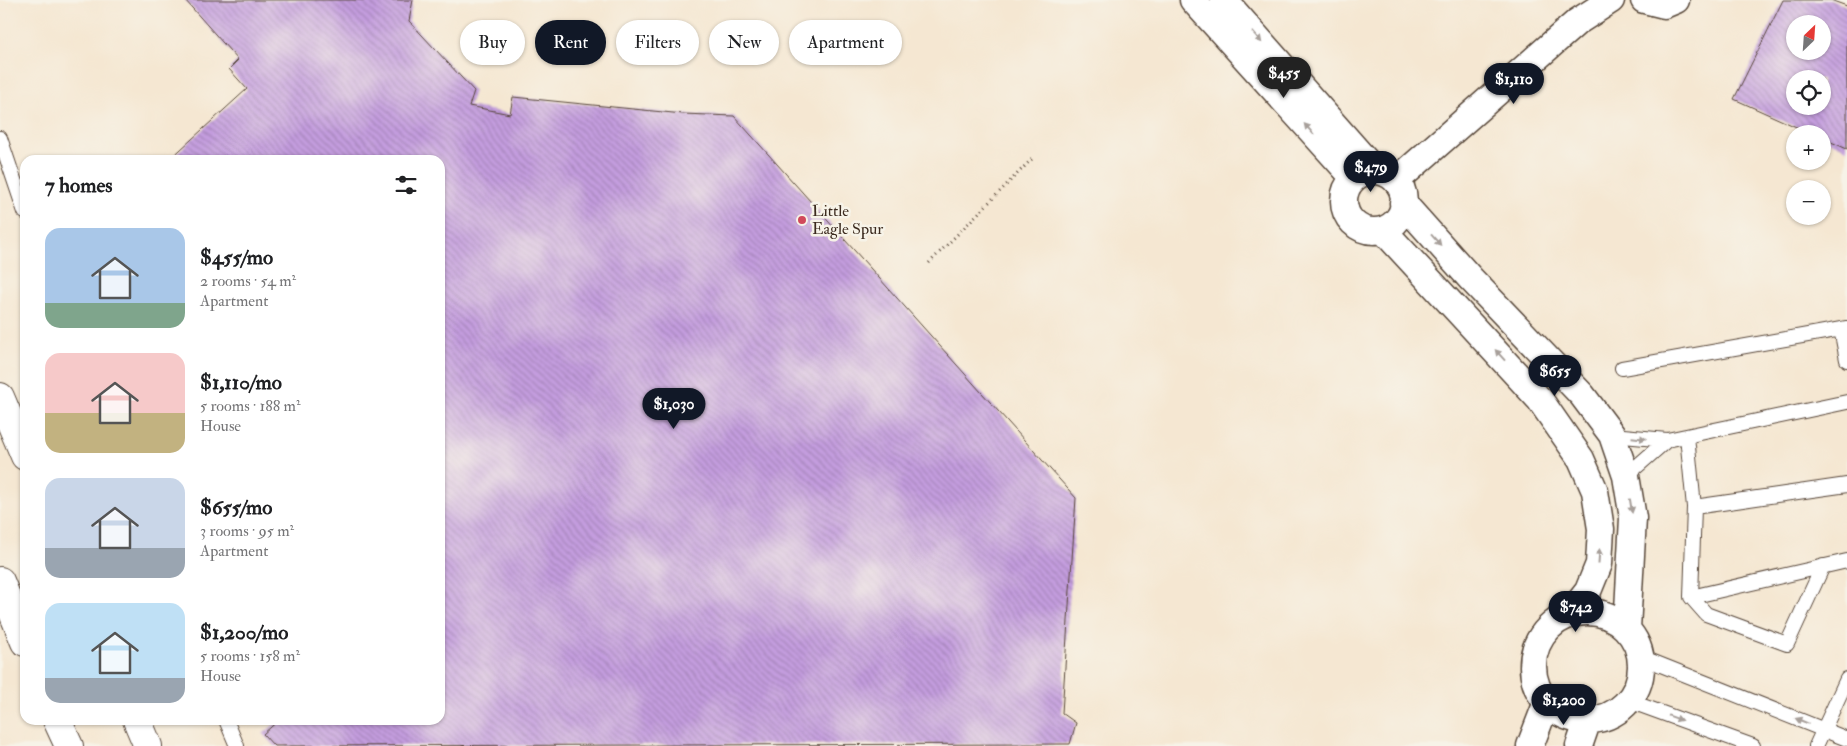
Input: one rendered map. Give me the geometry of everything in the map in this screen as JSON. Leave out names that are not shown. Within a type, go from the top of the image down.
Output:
[{"type":"main road","points":[[0,397],[20,444]]},
{"type":"main road","points":[[0,581],[20,629]]},
{"type":"main road","points":[[0,602],[20,632]]},
{"type":"main road","points":[[59,725],[69,746]]},
{"type":"main road","points":[[139,725],[148,746]]},
{"type":"street","points":[[1193,0],[1382,184],[1400,215],[1393,224],[1383,230],[1372,231],[1360,228],[1351,220],[1345,210],[1344,199],[1347,188],[1382,184],[1577,22],[1611,0]]},
{"type":"street","points":[[1224,0],[1382,184],[1582,395],[1612,435],[1626,476],[1633,518],[1627,629]]},
{"type":"street","points":[[1644,0],[1664,5],[1676,0]]},
{"type":"street","points":[[1383,230],[1540,400],[1581,459],[1595,491],[1601,538],[1599,564],[1588,591],[1570,614]]},
{"type":"street","points":[[1585,611],[1601,613],[1615,619],[1627,629],[1636,642],[1641,657],[1641,672],[1637,687],[1630,701],[1618,711],[1604,718],[1588,720],[1573,718],[1559,712],[1546,702],[1538,690],[1533,675],[1532,659],[1536,644],[1544,631],[1556,620],[1570,614],[1585,611]]},
{"type":"street","points":[[1530,746],[1546,702]]},
{"type":"street","points":[[1579,746],[1588,720]]},
{"type":"lane","points":[[0,138],[20,197]]},
{"type":"lane","points":[[1622,368],[1844,329],[1847,360]]},
{"type":"lane","points":[[1612,435],[1667,440],[1847,402]]},
{"type":"lane","points":[[1687,436],[1694,507],[1691,597],[1706,614],[1787,644],[1823,566]]},
{"type":"lane","points":[[1626,476],[1667,440]]},
{"type":"lane","points":[[1694,507],[1847,485]]},
{"type":"lane","points":[[1691,597],[1847,561]]},
{"type":"lane","points":[[1641,657],[1847,739]]},
{"type":"lane","points":[[1816,746],[1822,729],[1847,679]]},
{"type":"lane","points":[[1630,701],[1752,746]]},
{"type":"lane","points":[[228,725],[237,746]]},
{"type":"path","points":[[929,263],[1033,158]]},
{"type":"building","points":[[185,0],[413,0],[409,21],[474,91],[469,106],[510,114],[513,97],[683,114],[734,116],[1076,498],[1062,713],[1076,723],[1070,744],[274,746],[263,734],[273,725],[445,725],[445,155],[174,155],[247,89],[229,69],[238,60]]},
{"type":"building","points":[[1783,0],[1830,0],[1847,6],[1847,149],[1831,142],[1831,125],[1792,125],[1734,99]]},
{"type":"place","name":"Little Eagle Spur","points":[[802,220]]}]
